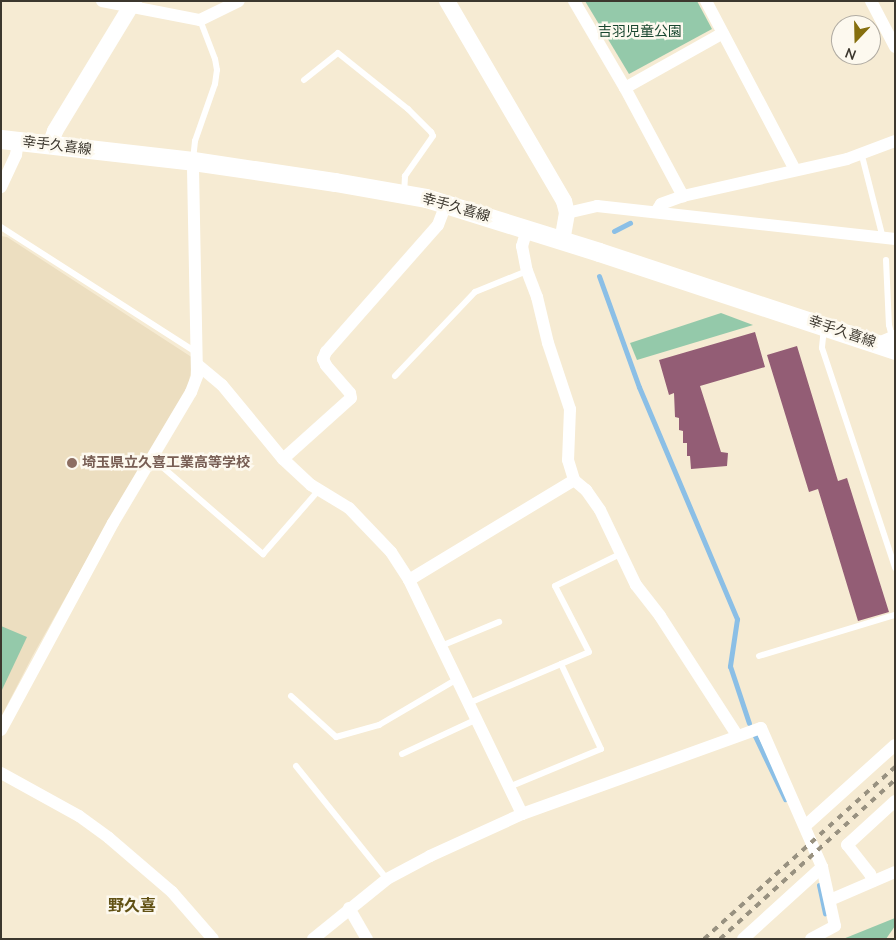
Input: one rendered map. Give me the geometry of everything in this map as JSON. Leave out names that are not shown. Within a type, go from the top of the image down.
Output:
[{"type":"main road","name":"幸手久喜線","points":[[10,140],[193,161],[404,194],[446,204],[527,229],[825,326],[890,342]]},
{"type":"street","points":[[102,1],[132,4],[200,20],[239,1]]},
{"type":"street","points":[[447,1],[564,201],[567,213],[562,240]]},
{"type":"street","points":[[574,1],[625,88],[683,196]]},
{"type":"street","points":[[706,1],[795,170]]},
{"type":"street","points":[[871,1],[895,46]]},
{"type":"street","points":[[50,145],[55,131],[132,4]]},
{"type":"street","points":[[625,88],[723,33]]},
{"type":"street","points":[[1,187],[16,154],[10,140]]},
{"type":"street","points":[[656,212],[662,204],[683,196],[847,159],[861,152],[895,141]]},
{"type":"street","points":[[1,730],[113,523],[191,392],[197,376],[193,161]]},
{"type":"street","points":[[283,458],[351,398],[350,393],[326,365],[323,359],[326,352],[438,225],[446,204]]},
{"type":"street","points":[[567,213],[596,206],[889,239]]},
{"type":"street","points":[[527,229],[522,246],[527,270],[538,297],[548,343],[570,409],[568,460],[574,480],[586,490],[600,510],[636,585],[660,616],[737,735]]},
{"type":"street","points":[[198,360],[283,458],[318,491],[349,508],[391,552],[409,580],[522,814]]},
{"type":"street","points":[[409,580],[574,480]]},
{"type":"street","points":[[313,939],[349,908],[388,879],[430,856],[522,814],[737,735],[761,728],[764,739],[822,867],[830,900],[835,926],[811,939]]},
{"type":"street","points":[[805,826],[895,745]]},
{"type":"street","points":[[1,773],[79,816],[109,838],[172,892],[213,939]]},
{"type":"street","points":[[873,881],[870,874],[847,845],[895,801]]},
{"type":"street","points":[[743,939],[822,867]]},
{"type":"street","points":[[830,900],[895,872]]},
{"type":"street","points":[[349,908],[367,939]]},
{"type":"lane","points":[[193,161],[194,141],[215,84],[217,70],[215,59],[200,20]]},
{"type":"lane","points":[[304,80],[338,53],[408,109],[431,132],[432,136],[405,176],[404,194]]},
{"type":"lane","points":[[861,152],[889,239]]},
{"type":"lane","points":[[1,227],[198,360]]},
{"type":"lane","points":[[886,260],[890,342]]},
{"type":"lane","points":[[395,376],[475,292],[527,270]]},
{"type":"lane","points":[[825,326],[822,348],[895,568]]},
{"type":"lane","points":[[152,458],[263,554],[318,491]]},
{"type":"lane","points":[[469,703],[589,652],[555,586],[620,554]]},
{"type":"lane","points":[[759,656],[895,614]]},
{"type":"lane","points":[[441,646],[499,622]]},
{"type":"lane","points":[[509,787],[601,749],[561,664]]},
{"type":"lane","points":[[291,696],[336,738],[379,725],[457,679]]},
{"type":"lane","points":[[402,754],[477,719]]},
{"type":"lane","points":[[296,766],[388,879]]},
{"type":"shaded area","name":"埼玉県立久喜工業高等学校","points":[[1,236],[7,237],[193,358],[188,387],[111,517],[33,655],[1,717]]},
{"type":"green space","name":"吉羽児童公園","points":[[585,1],[697,1],[712,29],[629,74]]},
{"type":"green space","points":[[721,313],[753,325],[637,360],[630,343]]},
{"type":"green space","points":[[1,626],[27,637],[1,692]]},
{"type":"green space","points":[[895,918],[895,926],[886,939],[843,939]]},
{"type":"building","points":[[755,332],[765,367],[700,386],[721,452],[728,453],[727,466],[691,469],[690,456],[687,456],[687,443],[683,443],[683,431],[679,430],[679,418],[675,417],[674,393],[669,395],[659,360]]},
{"type":"building","points":[[797,346],[838,481],[847,478],[889,612],[858,621],[818,489],[809,492],[767,355]]},
{"type":"waterway","points":[[614,231],[630,223]]},
{"type":"waterway","points":[[599,276],[639,387],[737,619],[730,666],[749,723]]},
{"type":"waterway","points":[[755,736],[785,799]]},
{"type":"waterway","points":[[819,885],[825,913]]},
{"type":"railway","points":[[704,939],[895,767]]},
{"type":"railway","points":[[720,939],[895,780]]},
{"type":"place","name":"埼玉県立久喜工業高等学校","points":[[72,463]]},
{"type":"district","name":"野久喜","points":[[132,906]]}]
